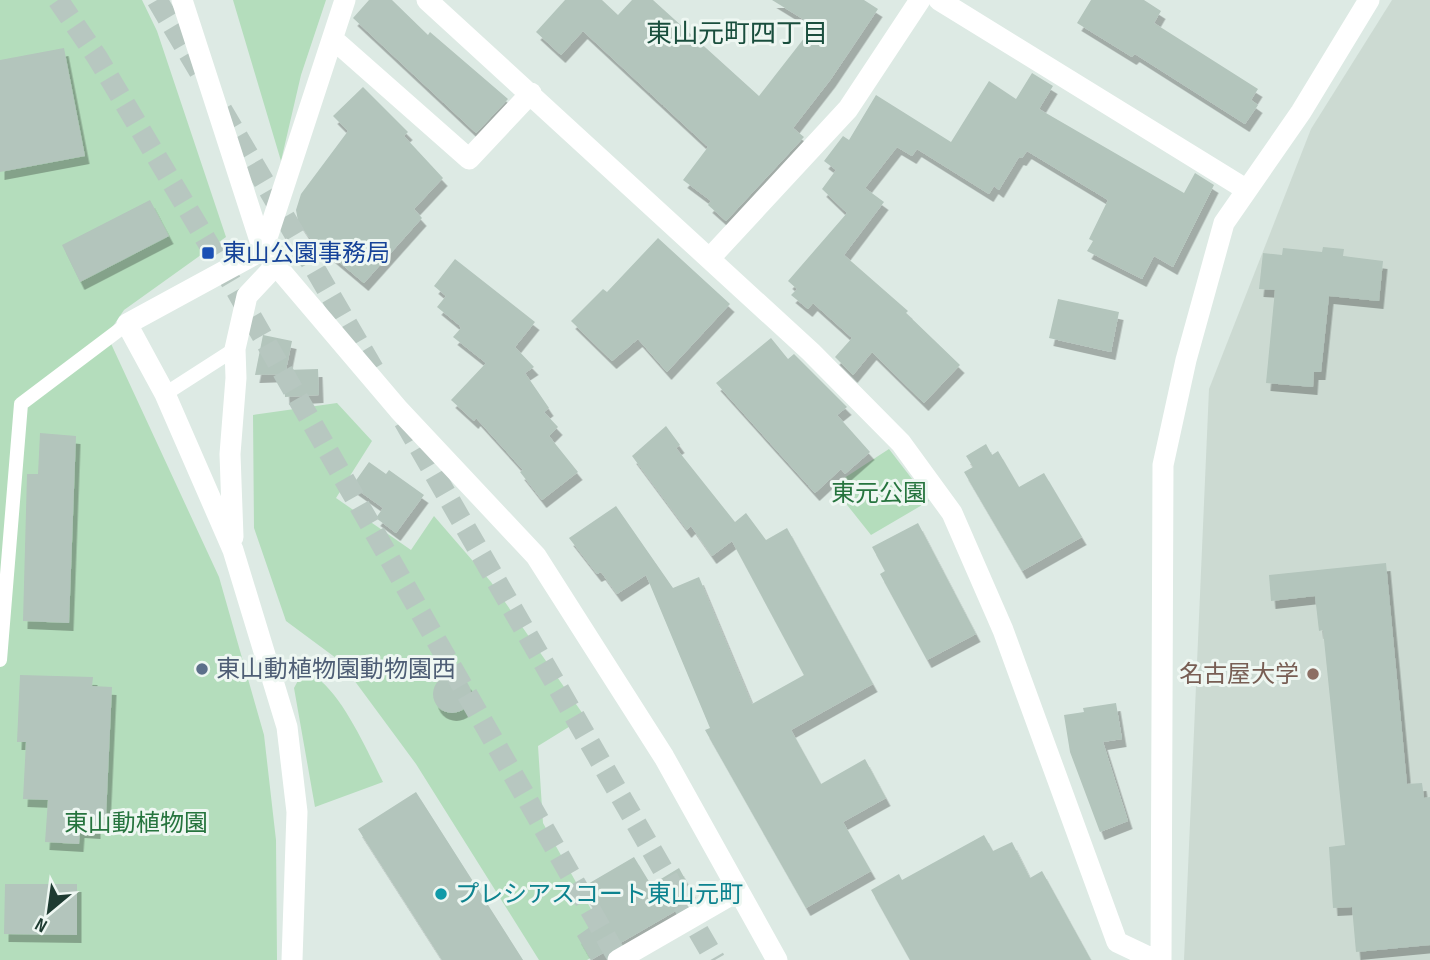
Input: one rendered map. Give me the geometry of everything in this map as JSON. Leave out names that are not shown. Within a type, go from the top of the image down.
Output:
[{"type":"street","points":[[182,0],[270,258],[399,410],[536,556],[664,757],[777,960]]},
{"type":"street","points":[[233,550],[230,454],[236,377],[235,349],[247,296],[270,258],[345,0]]},
{"type":"street","points":[[427,0],[811,352],[901,443],[952,513],[1003,630],[1117,942],[1155,960]]},
{"type":"street","points":[[710,258],[848,109],[920,0]]},
{"type":"street","points":[[939,0],[1247,190]]},
{"type":"street","points":[[1161,960],[1163,465],[1186,360],[1224,223],[1301,113],[1369,0]]},
{"type":"street","points":[[333,39],[468,159],[531,93]]},
{"type":"street","points":[[270,258],[127,324],[165,394],[233,550],[287,727],[297,812],[292,960]]},
{"type":"street","points":[[618,960],[738,891]]},
{"type":"lane","points":[[0,660],[21,404],[127,324]]},
{"type":"lane","points":[[165,394],[235,349]]},
{"type":"shaded area","name":"名古屋大学","points":[[1392,0],[1430,0],[1430,960],[1184,960],[1209,389],[1311,129]]},
{"type":"green space","name":"東山動植物園","points":[[0,0],[142,0],[157,31],[226,237],[124,310],[107,335],[219,577],[264,735],[276,840],[277,960],[0,960]]},
{"type":"green space","points":[[233,0],[326,0],[301,75],[281,161]]},
{"type":"green space","points":[[337,403],[372,441],[336,498],[411,550],[434,516],[491,582],[585,717],[538,746],[543,823],[611,945],[587,960],[539,960],[416,764],[340,661],[286,621],[254,528],[253,415]]},
{"type":"green space","name":"東元公園","points":[[889,449],[929,501],[871,535],[832,486]]},
{"type":"green space","points":[[312,675],[323,683],[343,708],[383,782],[315,807],[294,688],[300,677]]},
{"type":"building","points":[[369,0],[392,0],[428,35],[430,32],[508,99],[476,133],[353,18]]},
{"type":"building","points":[[565,0],[602,0],[618,15],[632,0],[653,0],[759,96],[812,28],[811,24],[772,0],[864,0],[878,9],[831,79],[793,128],[804,137],[726,221],[708,205],[711,201],[683,180],[708,147],[583,31],[561,55],[536,32]]},
{"type":"building","points":[[1091,0],[1144,0],[1161,11],[1154,23],[1258,89],[1251,100],[1258,105],[1245,124],[1135,54],[1132,57],[1077,23]]},
{"type":"building","points":[[64,48],[85,156],[0,172],[0,60]]},
{"type":"building","points":[[1032,73],[1053,86],[1039,109],[1184,193],[1195,173],[1214,185],[1173,267],[1154,256],[1142,279],[1087,251],[1093,241],[1089,239],[1108,200],[1027,151],[1022,158],[1019,157],[999,190],[994,186],[989,194],[917,149],[912,156],[897,147],[865,188],[884,202],[844,255],[908,311],[906,313],[960,365],[924,403],[872,352],[853,375],[835,357],[852,338],[813,303],[808,309],[791,295],[797,289],[788,281],[847,213],[822,189],[836,170],[824,161],[843,136],[849,140],[876,95],[951,142],[989,81],[1016,99]]},
{"type":"building","points":[[363,87],[408,132],[404,136],[443,178],[414,209],[422,218],[364,283],[308,236],[298,221],[296,210],[301,194],[348,131],[333,116]]},
{"type":"building","points":[[150,200],[169,236],[80,282],[62,245]]},
{"type":"building","points":[[658,238],[730,304],[667,372],[638,339],[612,361],[571,321],[603,289],[607,292]]},
{"type":"building","points":[[1323,247],[1344,249],[1343,256],[1383,261],[1379,301],[1329,296],[1321,372],[1314,372],[1313,387],[1266,383],[1275,290],[1259,289],[1263,253],[1282,255],[1283,248],[1322,252]]},
{"type":"building","points":[[455,259],[535,322],[515,347],[534,367],[525,373],[549,408],[544,412],[558,427],[549,436],[578,472],[542,500],[520,472],[523,470],[476,418],[474,421],[451,400],[486,363],[453,337],[461,328],[437,307],[446,296],[434,286]]},
{"type":"building","points":[[1058,299],[1119,312],[1111,352],[1049,338]]},
{"type":"building","points":[[263,335],[292,341],[286,370],[318,369],[319,395],[285,397],[284,374],[255,375]]},
{"type":"building","points":[[771,338],[788,359],[794,354],[847,407],[837,415],[870,452],[845,474],[841,469],[815,493],[716,383]]},
{"type":"building","points":[[666,426],[680,445],[676,448],[735,522],[746,513],[766,540],[787,528],[873,684],[791,730],[821,784],[865,759],[886,798],[843,822],[871,871],[806,908],[705,730],[710,728],[646,575],[617,594],[601,572],[597,574],[569,538],[616,506],[673,588],[699,577],[752,704],[804,675],[732,541],[712,556],[691,526],[687,530],[632,456]]},
{"type":"building","points":[[40,433],[76,436],[69,623],[23,621],[27,474],[38,474]]},
{"type":"building","points":[[986,444],[992,455],[998,451],[1019,487],[1044,473],[1082,537],[1022,571],[964,472],[973,467],[966,456]]},
{"type":"building","points":[[369,462],[386,474],[389,470],[424,495],[396,533],[376,518],[383,508],[352,486]]},
{"type":"building","points":[[918,523],[976,634],[927,660],[880,574],[885,571],[872,547]]},
{"type":"building","points":[[1386,563],[1407,784],[1422,783],[1424,798],[1430,797],[1430,945],[1356,952],[1352,907],[1333,908],[1329,847],[1345,845],[1323,630],[1319,631],[1315,596],[1271,601],[1269,575]]},
{"type":"building","points":[[20,675],[93,677],[92,686],[112,687],[106,817],[96,817],[96,831],[80,830],[79,844],[45,842],[48,800],[23,799],[26,742],[17,742]]},
{"type":"building","points":[[452,675],[466,680],[471,694],[466,708],[452,713],[438,708],[433,694],[438,680]]},
{"type":"building","points":[[1116,703],[1122,739],[1103,742],[1128,821],[1100,832],[1070,752],[1064,715],[1084,712],[1083,708]]},
{"type":"building","name":"プレシアスコート東山元町","points":[[416,792],[523,960],[442,960],[358,829]]},
{"type":"building","points":[[984,835],[993,851],[1012,842],[1030,878],[1042,871],[1091,960],[910,960],[871,890],[899,874],[902,880]]},
{"type":"building","points":[[634,857],[651,885],[679,868],[691,890],[687,892],[693,901],[591,960],[577,936],[600,920],[581,888]]},
{"type":"building","points":[[5,884],[77,884],[77,935],[4,934]]},
{"type":"tunnel","points":[[58,0],[97,57],[236,290],[619,960]]},
{"type":"tunnel","points":[[157,0],[202,76]]},
{"type":"tunnel","points":[[222,110],[377,375]]},
{"type":"tunnel","points":[[404,421],[715,960]]},
{"type":"place","name":"東山公園事務局","points":[[208,253]]},
{"type":"place","name":"東山動植物園動物園西","points":[[202,669]]},
{"type":"place","name":"名古屋大学","points":[[1313,674]]},
{"type":"place","name":"プレシアスコート東山元町","points":[[441,894]]},
{"type":"district","name":"東山元町四丁目","points":[[737,33]]}]
